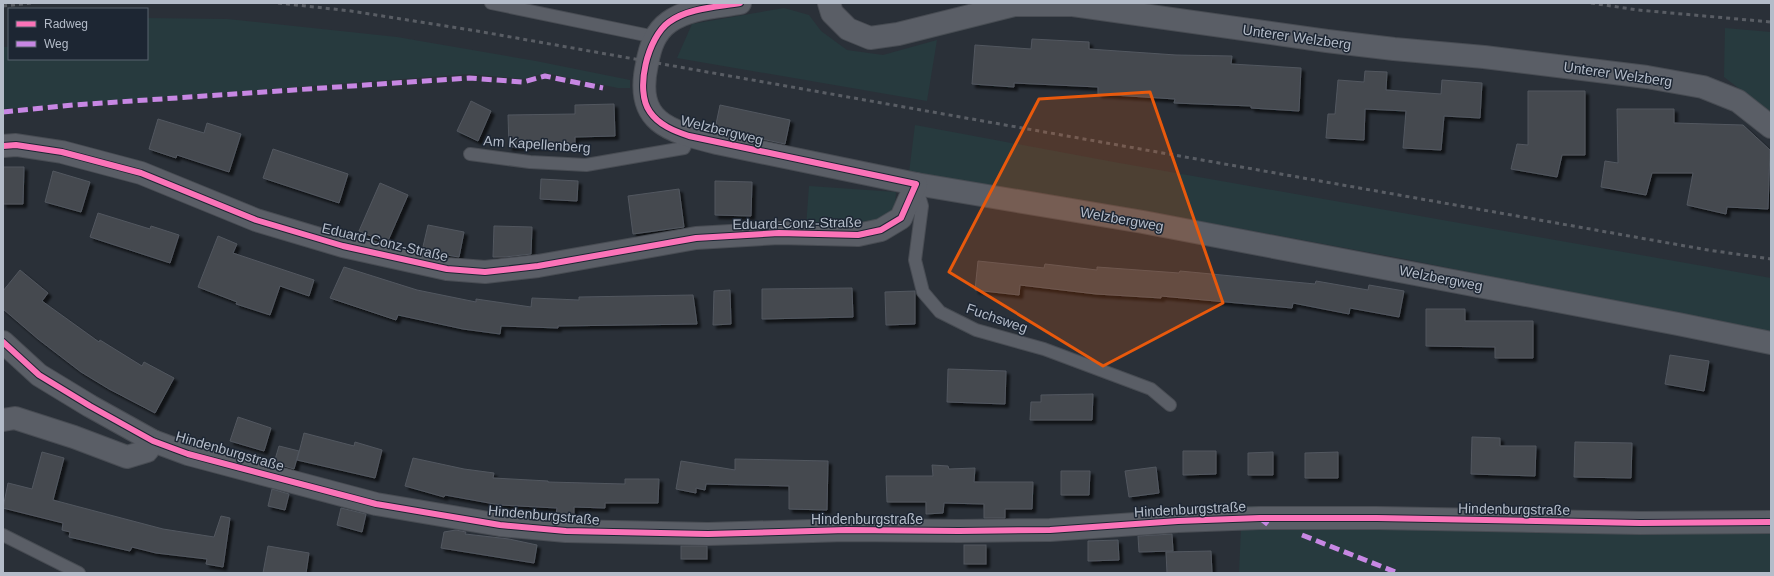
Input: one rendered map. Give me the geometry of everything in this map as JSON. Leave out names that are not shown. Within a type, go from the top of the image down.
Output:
[{"type":"street","name":"Welzbergweg","points":[[740,3],[702,9],[680,15],[661,28],[655,37],[649,53],[644,77],[646,102],[649,111],[661,123],[688,136],[916,184],[1151,224],[1670,322],[1771,343]]},
{"type":"street","name":"Unterer Welzberg","points":[[829,3],[832,13],[848,29],[870,38],[898,34],[1014,5],[1073,5],[1327,41],[1647,76],[1704,87],[1738,101],[1771,127]]},
{"type":"street","name":"Eduard-Conz-Straße","points":[[3,146],[16,145],[62,152],[141,173],[256,220],[343,246],[447,269],[485,272],[538,266],[696,238],[779,233],[858,235],[874,232],[882,230],[901,218],[916,184]]},
{"type":"street","name":"Hindenburgstraße","points":[[3,342],[40,375],[90,406],[153,441],[188,454],[376,504],[500,525],[566,531],[708,534],[846,530],[1050,530],[1178,521],[1260,518],[1385,518],[1640,523],[1771,522]]},
{"type":"street","points":[[3,420],[15,418],[74,437],[127,457],[147,451],[153,441]]},
{"type":"lane","points":[[491,3],[655,37]]},
{"type":"lane","name":"Am Kapellenberg","points":[[470,154],[530,162],[586,166],[684,148],[688,136]]},
{"type":"lane","name":"Fuchsweg","points":[[916,184],[922,206],[915,260],[923,292],[940,312],[976,330],[1044,349],[1151,389],[1170,405]]},
{"type":"lane","points":[[3,535],[79,573]]},
{"type":"highlighted area","points":[[1150,92],[1223,303],[1103,366],[949,272],[1039,99]]},
{"type":"green space","points":[[784,8],[809,15],[821,31],[847,50],[883,55],[937,40],[927,101],[677,58],[692,24]]},
{"type":"green space","points":[[148,18],[227,19],[397,37],[536,61],[630,80],[630,88],[618,88],[546,73],[523,79],[469,74],[3,109],[3,47],[8,47],[8,60],[148,60]]},
{"type":"green space","points":[[1725,28],[1771,32],[1771,113],[1724,77]]},
{"type":"green space","points":[[915,125],[1114,162],[1771,278],[1771,334],[1410,260],[1146,211],[909,173]]},
{"type":"green space","points":[[809,186],[896,192],[895,208],[877,223],[856,229],[806,227]]},
{"type":"green space","points":[[1242,506],[1771,515],[1771,573],[1239,573]]},
{"type":"building","points":[[1032,39],[1089,42],[1089,49],[1176,55],[1232,56],[1231,64],[1301,68],[1299,111],[1251,108],[1251,106],[1174,103],[1175,99],[1098,94],[1098,87],[1014,83],[1014,87],[972,84],[975,45],[1031,49]]},
{"type":"building","points":[[1365,71],[1387,72],[1386,90],[1441,94],[1442,80],[1482,83],[1480,118],[1444,116],[1441,150],[1403,148],[1406,111],[1365,109],[1364,140],[1326,138],[1328,114],[1335,114],[1338,80],[1364,82]]},
{"type":"building","points":[[1528,91],[1585,91],[1585,155],[1562,155],[1557,177],[1511,169],[1517,144],[1528,145]]},
{"type":"building","points":[[471,101],[491,111],[478,141],[457,131]]},
{"type":"building","points":[[614,104],[615,136],[575,137],[575,146],[509,147],[508,115],[575,114],[575,105]]},
{"type":"building","points":[[720,105],[790,120],[785,144],[715,129]]},
{"type":"building","points":[[1617,109],[1674,109],[1674,123],[1743,125],[1770,150],[1768,209],[1727,207],[1726,214],[1687,205],[1693,173],[1652,173],[1646,195],[1601,187],[1605,161],[1618,163]]},
{"type":"building","points":[[158,119],[204,133],[207,123],[241,134],[229,172],[177,155],[176,158],[149,149]]},
{"type":"building","points":[[273,149],[348,174],[339,203],[263,178]]},
{"type":"building","points":[[3,167],[24,167],[23,204],[3,204]]},
{"type":"building","points":[[53,171],[90,182],[81,212],[45,202]]},
{"type":"building","points":[[541,179],[578,181],[577,201],[540,199]]},
{"type":"building","points":[[715,181],[752,182],[751,216],[715,215]]},
{"type":"building","points":[[380,183],[408,195],[387,243],[359,231]]},
{"type":"building","points":[[679,189],[684,227],[633,234],[628,196]]},
{"type":"building","points":[[98,213],[150,229],[151,226],[179,235],[170,263],[90,237]]},
{"type":"building","points":[[428,225],[464,232],[459,257],[422,251]]},
{"type":"building","points":[[494,226],[532,227],[531,254],[493,257]]},
{"type":"building","points":[[218,236],[237,244],[233,253],[314,280],[309,296],[280,286],[270,315],[236,304],[237,302],[198,287]]},
{"type":"building","points":[[978,261],[1044,268],[1045,264],[1097,270],[1097,267],[1179,273],[1180,271],[1315,284],[1316,281],[1368,290],[1369,285],[1404,291],[1399,317],[1350,308],[1349,314],[1293,303],[1292,308],[1161,296],[1161,298],[1096,294],[1020,285],[1019,295],[975,290]]},
{"type":"building","points":[[344,267],[417,290],[476,302],[476,299],[531,307],[532,298],[579,300],[579,297],[693,295],[697,324],[558,326],[558,328],[501,326],[500,334],[463,329],[398,315],[396,320],[330,298]]},
{"type":"building","points":[[20,270],[48,293],[42,301],[99,342],[100,340],[142,366],[144,362],[174,378],[155,413],[109,389],[81,372],[38,339],[3,309],[3,291]]},
{"type":"building","points":[[852,288],[853,317],[762,319],[762,289]]},
{"type":"building","points":[[730,290],[731,324],[713,325],[714,291]]},
{"type":"building","points":[[915,291],[915,324],[886,325],[885,292]]},
{"type":"building","points":[[1426,309],[1465,309],[1465,321],[1533,321],[1533,358],[1495,358],[1495,347],[1426,346]]},
{"type":"building","points":[[1670,355],[1709,361],[1704,391],[1665,384]]},
{"type":"building","points":[[948,369],[1006,371],[1005,404],[947,402]]},
{"type":"building","points":[[1093,394],[1092,420],[1030,420],[1031,402],[1041,402],[1041,395]]},
{"type":"building","points":[[238,417],[271,428],[264,451],[230,441]]},
{"type":"building","points":[[304,433],[354,446],[355,442],[382,450],[375,478],[297,460]]},
{"type":"building","points":[[1472,437],[1500,438],[1500,446],[1536,446],[1535,476],[1471,474]]},
{"type":"building","points":[[1575,442],[1632,443],[1631,478],[1574,477]]},
{"type":"building","points":[[279,446],[299,451],[294,469],[274,463]]},
{"type":"building","points":[[1183,451],[1216,451],[1216,474],[1183,475]]},
{"type":"building","points":[[42,452],[64,458],[53,500],[163,529],[214,537],[221,516],[230,518],[223,567],[206,564],[207,559],[156,553],[132,547],[130,551],[69,537],[70,532],[62,530],[63,523],[3,508],[8,483],[32,489]]},
{"type":"building","points":[[1273,452],[1273,475],[1248,475],[1248,453]]},
{"type":"building","points":[[1338,452],[1338,478],[1305,478],[1305,453]]},
{"type":"building","points":[[413,458],[464,469],[494,473],[493,478],[548,482],[625,484],[625,479],[659,479],[658,503],[605,503],[605,508],[574,507],[574,518],[556,515],[557,508],[500,505],[445,495],[444,497],[405,486]]},
{"type":"building","points":[[735,459],[828,461],[827,510],[789,509],[789,486],[706,484],[705,490],[696,488],[696,493],[676,489],[681,461],[735,470]]},
{"type":"building","points":[[932,465],[948,466],[949,469],[975,468],[974,482],[1033,482],[1032,509],[1005,509],[1005,518],[984,518],[984,504],[944,503],[943,513],[926,514],[926,502],[887,502],[886,476],[933,476]]},
{"type":"building","points":[[1156,467],[1159,493],[1129,497],[1125,471]]},
{"type":"building","points":[[1061,471],[1090,471],[1089,495],[1061,495]]},
{"type":"building","points":[[272,489],[289,494],[285,510],[268,506]]},
{"type":"building","points":[[341,508],[366,514],[362,532],[337,525]]},
{"type":"building","points":[[456,530],[466,532],[465,534],[509,539],[537,545],[534,563],[441,548],[444,532]]},
{"type":"building","points":[[1172,534],[1173,551],[1139,552],[1138,536]]},
{"type":"building","points":[[1118,540],[1119,560],[1088,561],[1088,541]]},
{"type":"building","points":[[964,545],[986,545],[986,564],[964,564]]},
{"type":"building","points":[[268,546],[309,553],[306,573],[263,573]]},
{"type":"building","points":[[681,546],[707,546],[707,559],[681,559]]},
{"type":"building","points":[[1211,551],[1212,573],[1167,573],[1166,552]]},
{"type":"railway","points":[[3,6],[32,3]]},
{"type":"railway","points":[[278,3],[351,11],[477,31],[1708,250],[1771,259]]},
{"type":"railway","points":[[1591,3],[1638,10],[1771,22]]},
{"type":"marked path","points":[[3,112],[73,105],[469,78],[523,82],[545,76],[603,88]]},
{"type":"marked path","points":[[1260,518],[1271,527]]},
{"type":"marked path","points":[[1302,535],[1398,573]]},
{"type":"cycle path","points":[[3,146],[16,145],[62,152],[141,173],[256,220],[343,246],[447,269],[485,272],[538,266],[696,238],[779,233],[858,235],[881,230],[901,218],[916,184],[689,136],[672,130],[662,124],[650,112],[645,102],[643,78],[650,51],[661,29],[677,17],[694,11],[740,3]]},
{"type":"cycle path","points":[[3,342],[39,375],[90,406],[153,441],[188,454],[376,504],[500,525],[566,531],[708,534],[846,530],[1050,530],[1178,521],[1260,518],[1377,518],[1640,523],[1771,522]]}]
